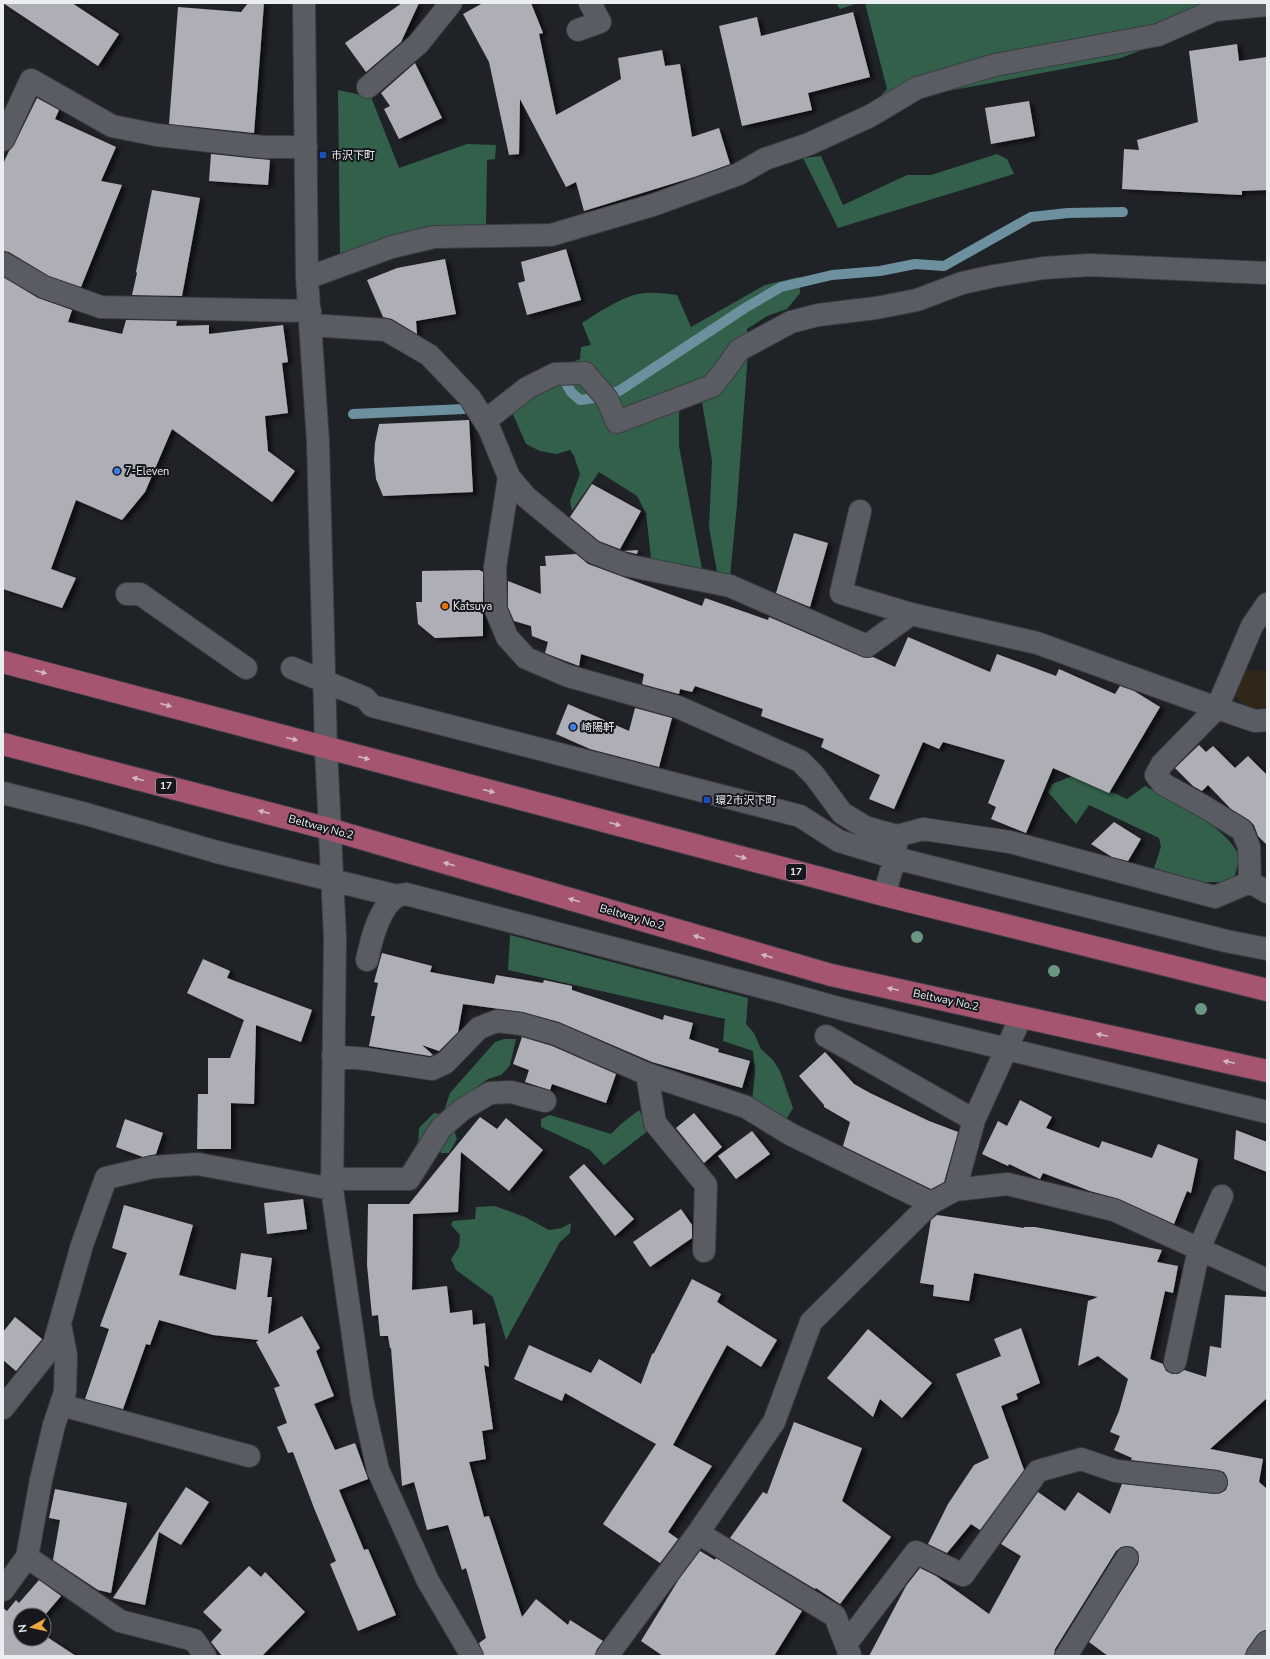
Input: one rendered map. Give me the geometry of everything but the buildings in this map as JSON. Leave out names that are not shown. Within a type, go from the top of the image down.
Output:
[{"type":"main road","name":"17","points":[[3,662],[884,895],[1267,990]]},
{"type":"main road","name":"Beltway No.2","points":[[3,744],[329,829],[831,975],[1267,1070]]},
{"type":"main road","points":[[3,754],[98,768]]},
{"type":"street","points":[[304,3],[307,278],[318,442],[326,748],[335,938],[332,1184],[362,1399],[378,1470],[428,1581],[472,1656]]},
{"type":"street","points":[[368,87],[418,44],[451,3]]},
{"type":"street","points":[[578,30],[600,22],[590,3]]},
{"type":"street","points":[[307,278],[392,247],[434,237],[551,235],[653,205],[739,174],[765,159],[810,144],[870,116],[917,88],[995,65],[1158,35],[1215,10],[1267,5]]},
{"type":"street","points":[[3,140],[31,80],[112,126],[157,136],[264,147],[306,148]]},
{"type":"street","points":[[3,263],[44,286],[101,307],[310,318],[386,330],[429,355],[470,398],[489,428],[509,477],[526,497],[593,552],[626,565],[730,586],[867,646],[911,614]]},
{"type":"street","points":[[484,421],[527,388],[555,374],[585,373],[607,399],[617,422],[712,386],[739,350],[791,322],[818,315],[876,308],[917,300],[962,283],[994,276],[1044,268],[1090,265],[1267,273]]},
{"type":"street","points":[[509,477],[495,567],[496,610],[507,637],[526,658],[568,676],[678,707],[800,761],[814,775],[842,813],[865,826],[897,836],[923,829],[1010,842],[1215,897],[1258,887],[1249,847],[1242,830],[1163,784],[1156,775],[1162,764],[1217,708],[1252,626],[1267,604]]},
{"type":"street","points":[[860,511],[841,593],[911,614],[1037,643],[1217,708],[1263,722]]},
{"type":"street","points":[[127,594],[140,594],[246,668]]},
{"type":"street","points":[[292,668],[365,698],[372,706],[800,816],[839,841],[895,858],[1226,941],[1267,949]]},
{"type":"street","points":[[3,793],[86,814],[217,852],[397,896],[406,894],[842,1009],[1006,1050],[1074,1064],[1267,1112]]},
{"type":"street","points":[[884,895],[895,858],[897,836]]},
{"type":"street","points":[[367,960],[382,911],[397,896]]},
{"type":"street","points":[[955,1190],[974,1120],[1021,1017]]},
{"type":"street","points":[[333,1056],[366,1059],[432,1069],[445,1063],[479,1028],[497,1021],[521,1024],[556,1034],[647,1074],[746,1108],[790,1134],[931,1203]]},
{"type":"street","points":[[826,1036],[974,1120]]},
{"type":"street","points":[[647,1074],[656,1123],[706,1185],[704,1251]]},
{"type":"street","points":[[3,1408],[54,1344],[82,1245],[106,1178],[153,1167],[198,1164],[332,1184],[409,1179],[441,1128],[463,1109],[490,1093],[511,1092],[545,1102]]},
{"type":"street","points":[[607,1656],[698,1533],[774,1422],[811,1322],[931,1203],[955,1190],[1007,1184],[1114,1210],[1267,1280]]},
{"type":"street","points":[[1175,1362],[1199,1249],[1222,1196]]},
{"type":"street","points":[[3,1590],[27,1557],[41,1480],[54,1425],[65,1392],[66,1355],[60,1324]]},
{"type":"street","points":[[61,1406],[248,1456]]},
{"type":"street","points":[[848,1650],[916,1552],[963,1575],[1038,1471],[1081,1459],[1116,1471],[1216,1482]]},
{"type":"street","points":[[698,1533],[836,1616],[848,1650]]},
{"type":"street","points":[[27,1557],[120,1621],[194,1640],[205,1656]]},
{"type":"street","points":[[1066,1656],[1127,1558]]},
{"type":"street","points":[[1257,1656],[1267,1642]]},
{"type":"shaded area","points":[[1267,670],[1267,708],[1248,708],[1233,694],[1242,671]]},
{"type":"green space","points":[[836,3],[858,3],[840,9]]},
{"type":"green space","points":[[865,3],[1215,3],[1170,39],[1121,58],[922,96],[875,102],[887,89]]},
{"type":"green space","points":[[338,90],[371,97],[399,168],[467,144],[496,145],[495,159],[487,160],[486,225],[437,226],[390,240],[361,255],[340,254]]},
{"type":"green space","points":[[997,154],[1007,159],[1014,174],[838,228],[803,158],[821,156],[843,205],[907,175],[931,175]]},
{"type":"green space","points":[[799,277],[800,293],[787,309],[767,316],[747,329],[748,352],[730,577],[717,572],[709,527],[712,461],[698,379],[683,391],[679,414],[679,446],[704,580],[652,567],[646,513],[637,496],[599,472],[572,511],[570,501],[580,474],[574,456],[570,450],[556,454],[540,451],[526,444],[511,410],[549,373],[580,359],[581,347],[591,345],[582,323],[627,297],[645,293],[656,293],[677,295],[691,327],[765,285]]},
{"type":"green space","points":[[1075,775],[1127,799],[1145,786],[1195,814],[1219,831],[1229,840],[1236,850],[1238,860],[1234,877],[1224,882],[1202,882],[1154,868],[1161,847],[1159,838],[1089,805],[1076,824],[1048,792],[1052,784]]},
{"type":"green space","points":[[510,935],[748,998],[746,1024],[754,1033],[761,1049],[773,1060],[780,1071],[793,1108],[784,1123],[752,1102],[755,1073],[753,1051],[723,1041],[725,1019],[508,970]]},
{"type":"green space","points":[[504,1039],[516,1039],[510,1065],[501,1075],[488,1079],[469,1093],[453,1127],[457,1139],[449,1153],[442,1153],[418,1145],[419,1128],[434,1113],[441,1114],[445,1108],[450,1093],[495,1042]]},
{"type":"green space","points":[[639,1110],[649,1130],[604,1165],[590,1150],[541,1127],[541,1119],[550,1115],[611,1134]]},
{"type":"green space","points":[[495,1206],[525,1217],[549,1230],[562,1228],[571,1223],[570,1233],[560,1242],[506,1340],[493,1297],[456,1270],[451,1259],[459,1247],[460,1235],[451,1225],[453,1221],[475,1219],[476,1207]]},
{"type":"waterway","points":[[566,383],[571,392],[580,400],[595,398],[619,391],[745,308],[781,287],[832,275],[880,271],[915,264],[944,266],[1031,217],[1068,213],[1123,212]]},
{"type":"waterway","points":[[353,414],[464,409]]},
{"type":"place","name":"市沢下町","points":[[323,155]]},
{"type":"place","name":"7-Eleven","points":[[117,471]]},
{"type":"place","name":"Katsuya","points":[[445,606]]},
{"type":"place","name":"崎陽軒","points":[[573,727]]},
{"type":"place","name":"環2市沢下町","points":[[707,800]]}]
